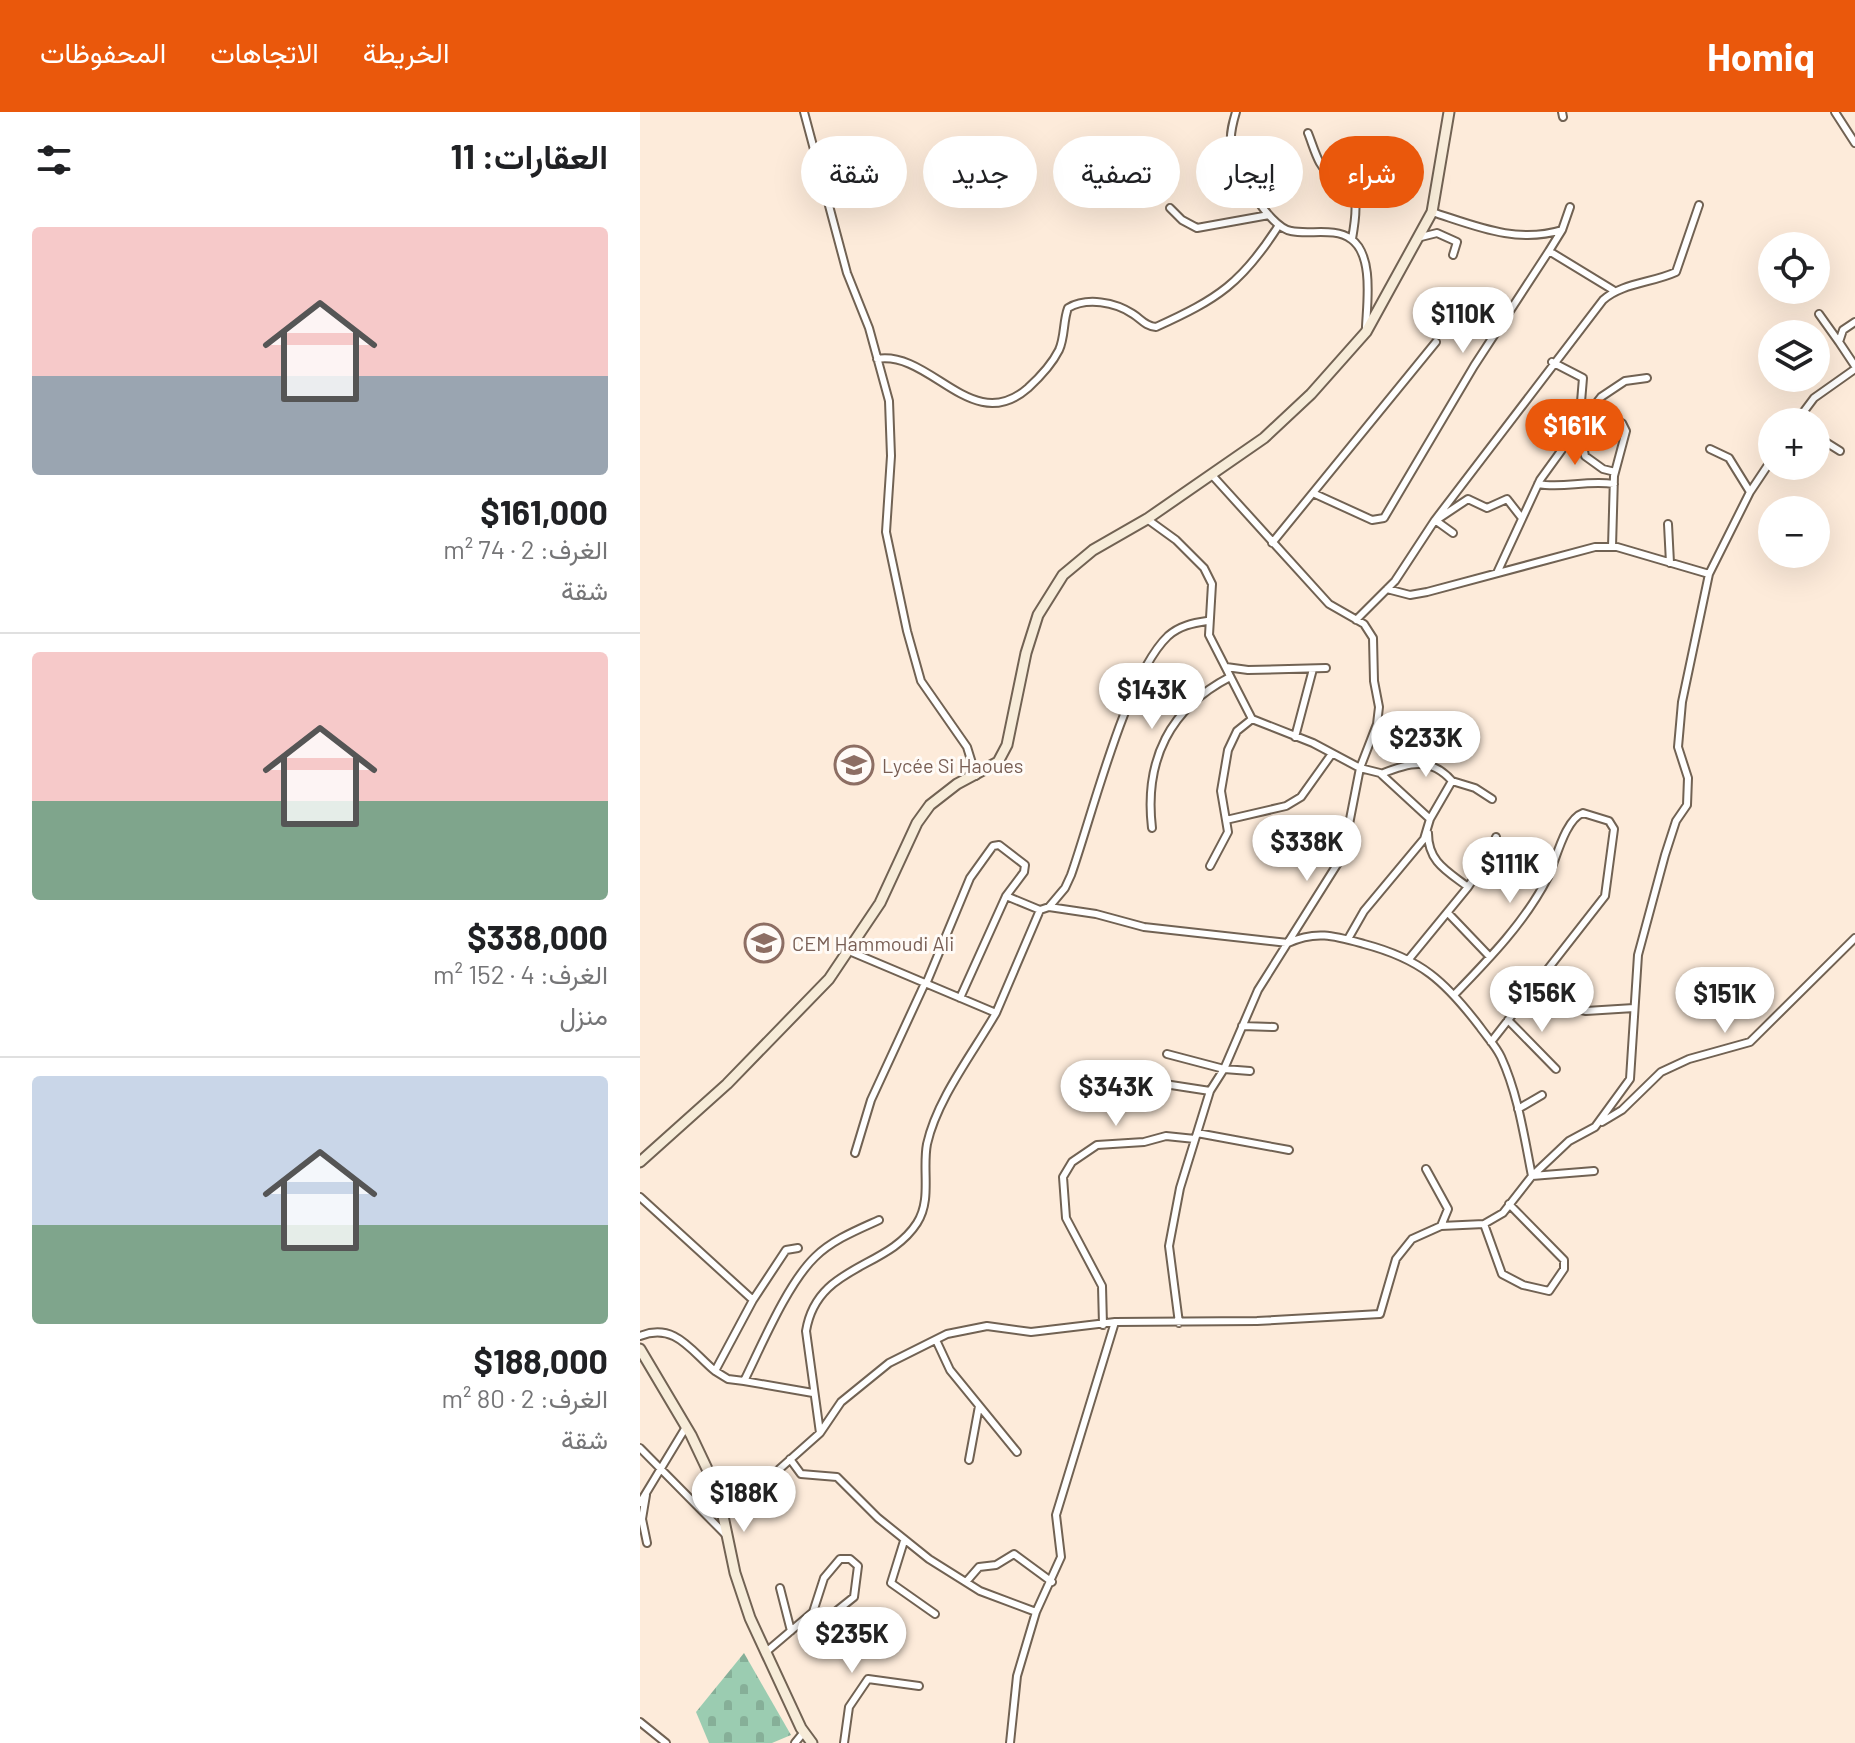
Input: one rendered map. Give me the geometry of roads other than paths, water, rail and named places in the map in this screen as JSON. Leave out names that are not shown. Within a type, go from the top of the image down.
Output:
[{"type":"main road","points":[[642,1158],[796,1016],[849,951],[880,903],[917,823],[941,795],[998,762],[1007,745],[1026,653],[1046,598],[1063,575],[1093,550],[1147,519],[1264,438],[1311,394],[1366,332],[1432,212],[1449,112]]},
{"type":"main road","points":[[640,1349],[686,1427],[718,1492],[735,1573],[766,1652],[811,1742]]},
{"type":"street","points":[[804,112],[847,273],[889,401],[891,456],[886,532],[907,631],[921,681],[967,747],[976,776]]},
{"type":"street","points":[[1236,112],[1230,145],[1254,196],[1269,215],[1288,231],[1337,233],[1352,239],[1363,254],[1368,293],[1366,332]]},
{"type":"street","points":[[1835,112],[1855,143]]},
{"type":"street","points":[[1308,133],[1321,165],[1356,198],[1352,239]]},
{"type":"street","points":[[1356,620],[1387,589],[1552,362],[1613,290],[1656,281],[1676,272],[1699,205]]},
{"type":"street","points":[[1315,494],[1372,520],[1384,518],[1474,366],[1562,230],[1570,207]]},
{"type":"street","points":[[1170,208],[1182,220],[1197,228],[1269,215]]},
{"type":"street","points":[[1432,212],[1489,231],[1520,236],[1562,230]]},
{"type":"street","points":[[877,359],[902,364],[989,404],[1013,401],[1041,376],[1059,351],[1068,308],[1078,302],[1093,301],[1132,313],[1156,327],[1198,308],[1238,282],[1279,225]]},
{"type":"street","points":[[1415,238],[1445,234],[1458,245],[1453,255]]},
{"type":"street","points":[[1549,251],[1613,290]]},
{"type":"street","points":[[1806,408],[1814,398],[1855,367],[1819,314]]},
{"type":"street","points":[[1839,342],[1843,330],[1855,322]]},
{"type":"street","points":[[1272,543],[1436,342]]},
{"type":"street","points":[[1552,362],[1583,378],[1581,402],[1588,413],[1622,423],[1626,431],[1615,472],[1612,547]]},
{"type":"street","points":[[1497,573],[1538,484],[1588,413],[1601,397],[1625,381],[1647,378]]},
{"type":"street","points":[[1579,425],[1585,456],[1603,469],[1615,472]]},
{"type":"street","points":[[1830,445],[1840,451]]},
{"type":"street","points":[[1710,449],[1719,450],[1729,458],[1750,492]]},
{"type":"street","points":[[1179,1323],[1169,1246],[1210,1091],[1224,1069],[1258,990],[1343,855],[1360,768],[1377,724],[1379,707],[1374,681],[1373,638],[1364,624],[1329,604],[1211,474]]},
{"type":"street","points":[[1595,1127],[1630,1079],[1638,955],[1676,821],[1687,805],[1688,778],[1678,747],[1682,702],[1709,574],[1758,480]]},
{"type":"street","points":[[1538,484],[1553,487],[1590,481],[1614,484]]},
{"type":"street","points":[[1435,520],[1468,499],[1487,508],[1507,499],[1521,517]]},
{"type":"street","points":[[1147,519],[1176,540],[1204,568],[1212,584],[1207,621],[1209,635],[1252,719],[1360,768],[1381,774],[1430,819]]},
{"type":"street","points":[[1435,520],[1453,533]]},
{"type":"street","points":[[1668,524],[1670,563]]},
{"type":"street","points":[[1387,589],[1410,595],[1427,592],[1566,553],[1612,547],[1709,574]]},
{"type":"street","points":[[1049,907],[1071,875],[1131,696],[1168,637],[1187,624],[1207,621]]},
{"type":"street","points":[[1225,666],[1248,670],[1326,668]]},
{"type":"street","points":[[1295,737],[1313,669]]},
{"type":"street","points":[[1152,828],[1151,795],[1162,745],[1172,724],[1203,691],[1230,677]]},
{"type":"street","points":[[1210,866],[1228,832],[1221,791],[1228,750],[1237,731],[1252,719]]},
{"type":"street","points":[[1226,820],[1286,806],[1301,797],[1331,755]]},
{"type":"street","points":[[1381,774],[1409,763],[1428,764],[1452,781],[1475,788],[1492,799]]},
{"type":"street","points":[[1452,781],[1430,819],[1428,849],[1433,858],[1468,887]]},
{"type":"street","points":[[1454,995],[1490,957],[1545,883],[1572,820],[1583,813],[1609,821],[1614,829],[1605,896],[1491,1042]]},
{"type":"street","points":[[1348,939],[1364,911],[1407,863],[1428,830]]},
{"type":"street","points":[[1409,959],[1468,887],[1489,855],[1496,837]]},
{"type":"street","points":[[855,1153],[871,1100],[926,984],[970,878],[996,844],[1025,865],[1024,872],[1006,896],[960,998]]},
{"type":"street","points":[[1006,896],[1040,910],[1049,907],[1096,914],[1144,927],[1288,943],[1304,936],[1329,934],[1409,959],[1427,969],[1454,995],[1500,1055],[1518,1109],[1532,1176]]},
{"type":"street","points":[[820,1433],[806,1331],[808,1316],[838,1277],[879,1255],[917,1225],[924,1210],[927,1144],[941,1109],[996,1013],[1040,910]]},
{"type":"street","points":[[1448,913],[1490,957]]},
{"type":"street","points":[[718,1492],[734,1492],[766,1481],[820,1433],[841,1402],[881,1369],[936,1340],[987,1326],[1031,1332],[1115,1322],[1179,1323],[1380,1314],[1396,1259],[1412,1239],[1441,1226],[1484,1224],[1503,1213],[1532,1176],[1569,1141],[1622,1110],[1661,1072],[1689,1059],[1750,1042],[1855,938]]},
{"type":"street","points":[[849,951],[996,1013]]},
{"type":"street","points":[[1524,998],[1586,1011],[1634,1008]]},
{"type":"street","points":[[1508,1020],[1556,1069]]},
{"type":"street","points":[[1242,1026],[1274,1027]]},
{"type":"street","points":[[1167,1054],[1224,1069],[1250,1071]]},
{"type":"street","points":[[1112,1065],[1158,1083],[1210,1091]]},
{"type":"street","points":[[1518,1109],[1542,1095]]},
{"type":"street","points":[[1103,1325],[1102,1286],[1072,1235],[1066,1218],[1063,1177],[1072,1162],[1097,1145],[1144,1142],[1166,1136],[1196,1136],[1289,1150]]},
{"type":"street","points":[[1426,1169],[1448,1209],[1441,1226]]},
{"type":"street","points":[[1532,1176],[1594,1171]]},
{"type":"street","points":[[640,1197],[753,1300]]},
{"type":"street","points":[[1484,1224],[1502,1274],[1523,1285],[1549,1291],[1564,1269],[1564,1260],[1509,1204]]},
{"type":"street","points":[[744,1381],[774,1321],[811,1260],[849,1234],[879,1220]]},
{"type":"street","points":[[715,1371],[753,1300],[786,1250],[798,1248]]},
{"type":"street","points":[[1010,1743],[1017,1676],[1036,1612],[1061,1557],[1056,1515],[1115,1322]]},
{"type":"street","points":[[640,1336],[660,1331],[676,1335],[728,1379],[813,1393]]},
{"type":"street","points":[[936,1340],[950,1370],[1017,1452]]},
{"type":"street","points":[[969,1460],[979,1406]]},
{"type":"street","points":[[640,1503],[686,1427]]},
{"type":"street","points":[[640,1448],[728,1536]]},
{"type":"street","points":[[790,1459],[801,1474],[837,1477],[904,1541],[966,1582],[996,1599],[1036,1612]]},
{"type":"street","points":[[646,1492],[642,1519],[647,1543]]},
{"type":"street","points":[[904,1541],[891,1583],[935,1614]]},
{"type":"street","points":[[966,1582],[979,1567],[996,1565],[1014,1554],[1052,1582]]},
{"type":"street","points":[[766,1652],[813,1612],[832,1566],[840,1559],[850,1559],[858,1566],[854,1597],[834,1613],[813,1612]]},
{"type":"street","points":[[780,1588],[791,1631]]},
{"type":"street","points":[[844,1743],[849,1707],[868,1679],[919,1686]]},
{"type":"street","points":[[640,1722],[666,1743]]},
{"type":"street","points":[[795,1743],[804,1732]]},
{"type":"place","name":"Lycée Si Haoues","points":[[854,765]]},
{"type":"place","name":"CEM Hammoudi Ali","points":[[764,943]]}]
